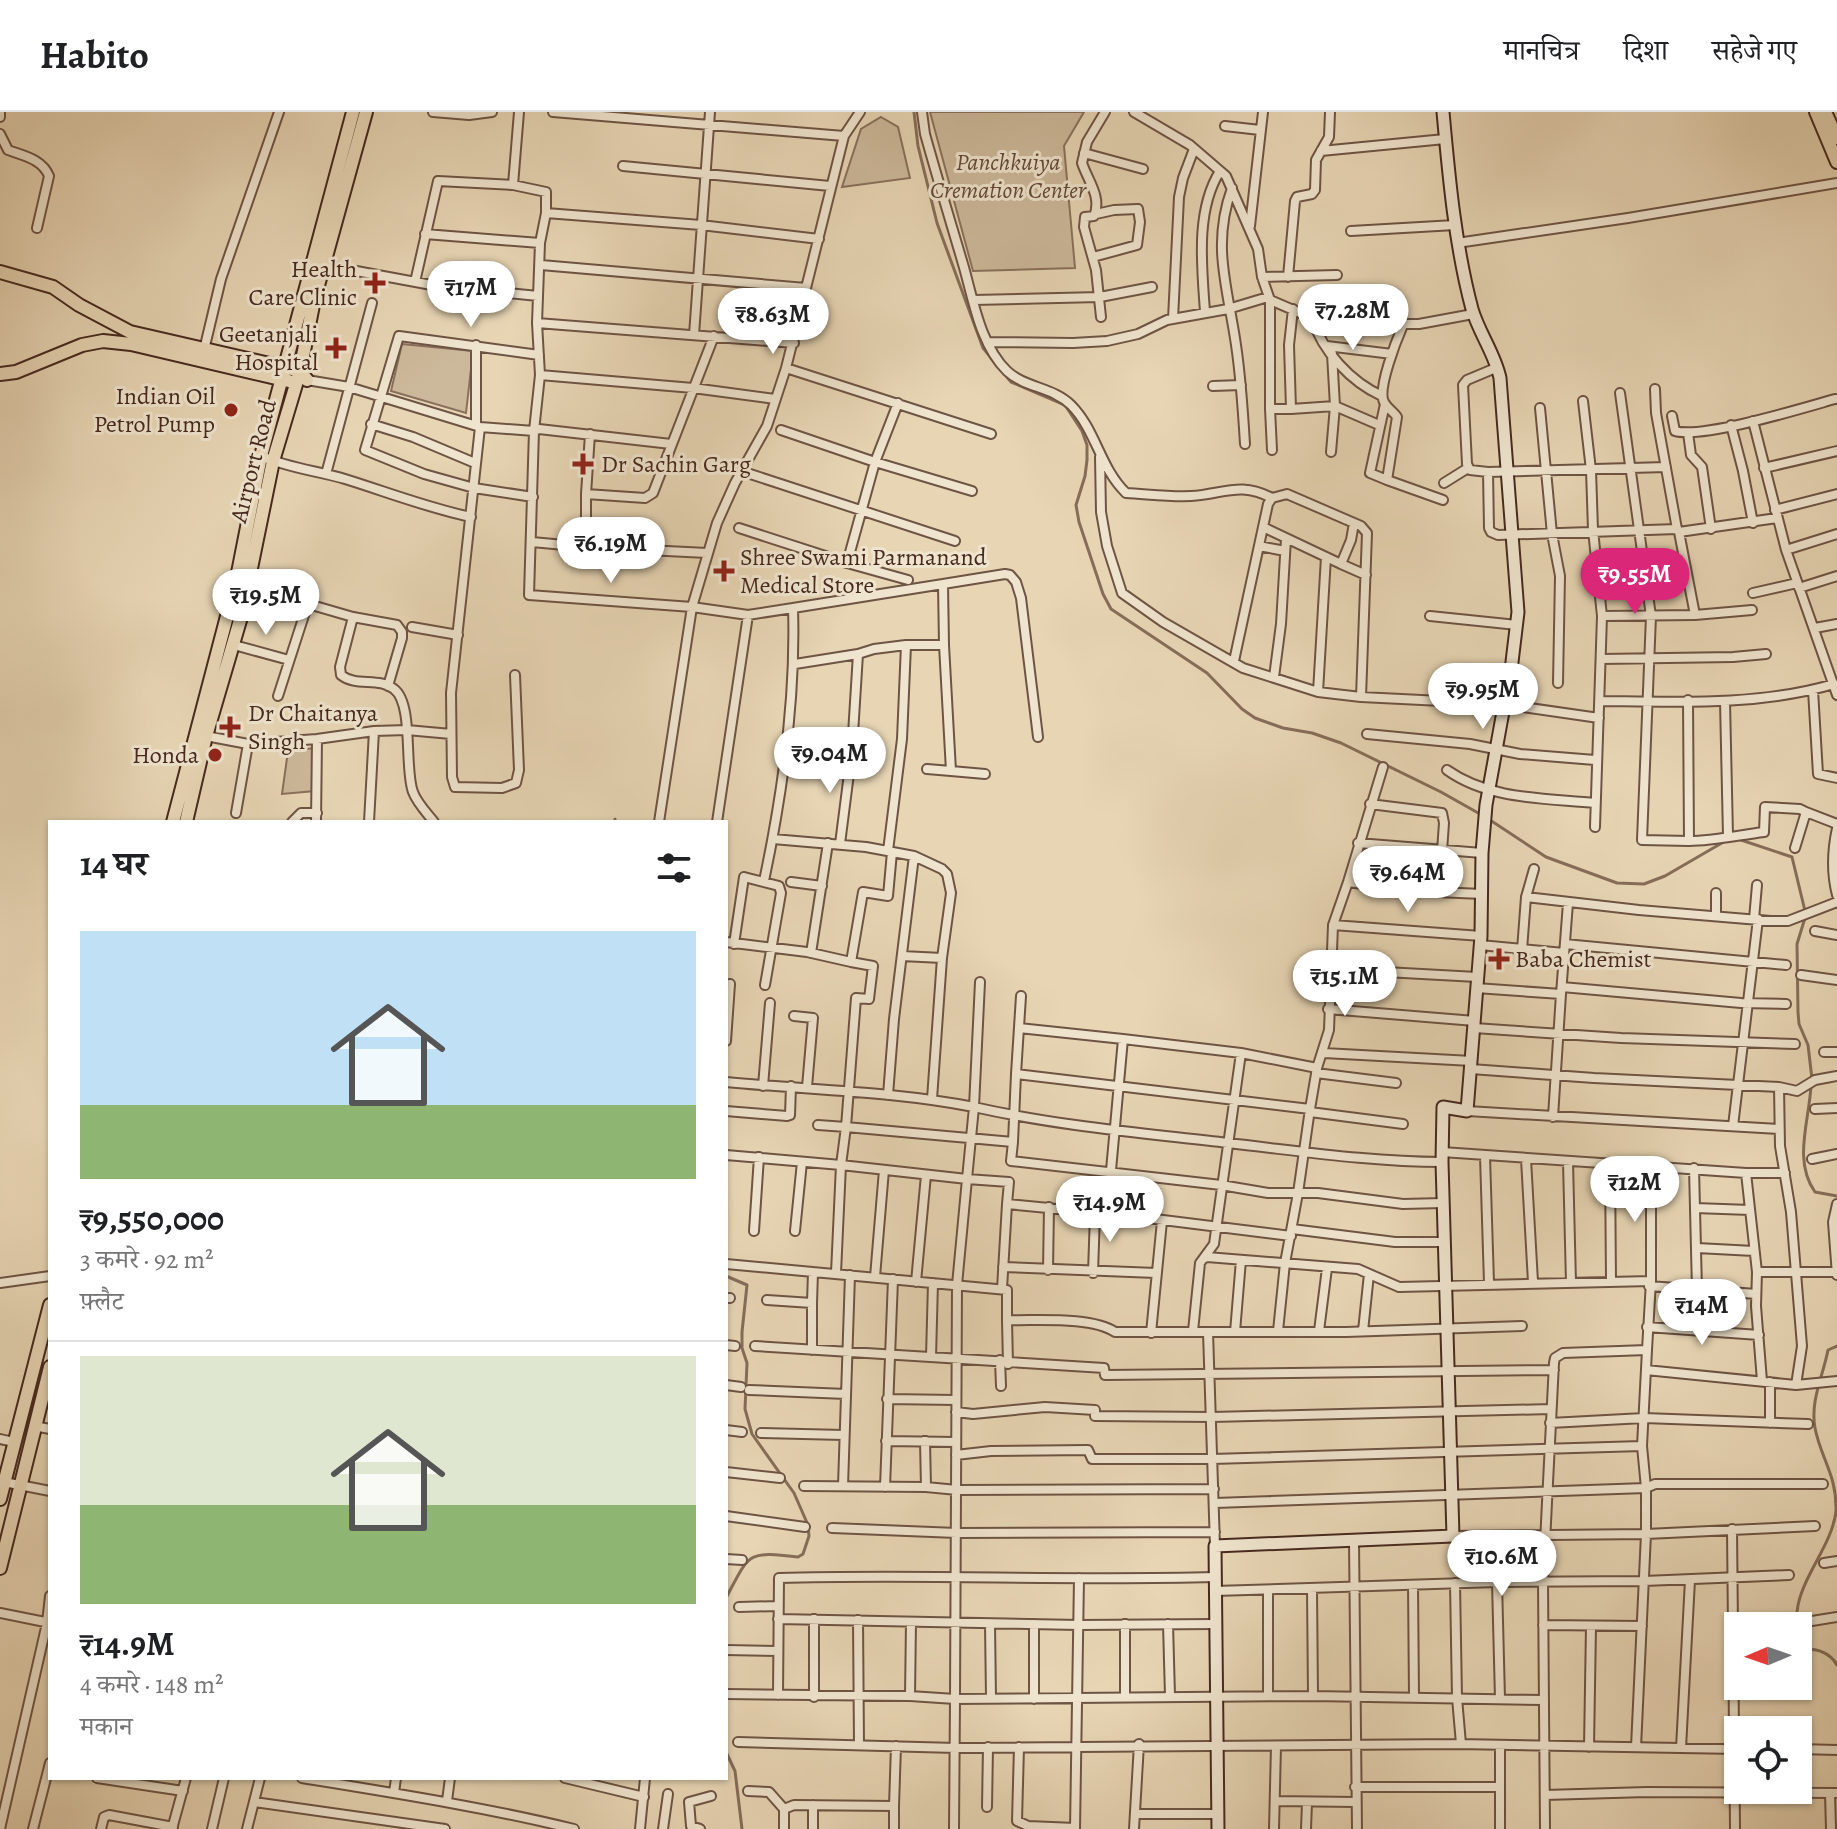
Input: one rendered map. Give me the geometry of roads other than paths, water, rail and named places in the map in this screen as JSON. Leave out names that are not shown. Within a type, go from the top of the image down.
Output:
[{"type":"main road","name":"Airport Road","points":[[186,820],[206,736],[234,645],[282,374],[353,112]]},
{"type":"main road","name":"Airport Road","points":[[174,820],[267,458],[301,378],[324,265],[366,112]]},
{"type":"main road","points":[[1816,112],[1837,162]]},
{"type":"main road","points":[[1825,112],[1837,138]]},
{"type":"main road","points":[[0,272],[53,287],[79,305],[130,332],[282,374]]},
{"type":"main road","points":[[0,374],[16,372],[82,345],[103,341],[301,378]]},
{"type":"main road","points":[[0,1499],[48,1313]]},
{"type":"main road","points":[[0,1568],[48,1374]]},
{"type":"street","points":[[204,350],[224,268],[279,112]]},
{"type":"street","points":[[433,112],[469,115],[492,112]]},
{"type":"street","points":[[513,185],[519,112]]},
{"type":"street","points":[[553,112],[844,136]]},
{"type":"street","points":[[694,335],[710,112]]},
{"type":"street","points":[[659,820],[692,607],[707,553],[726,502],[767,426],[794,343],[844,136],[860,112]]},
{"type":"street","points":[[922,112],[925,134],[974,300],[988,342],[999,361],[1016,378],[1050,391],[1071,405],[1082,419],[1114,482],[1126,493],[1192,496],[1239,488],[1272,498]]},
{"type":"street","points":[[1096,214],[1092,180],[1082,163],[1092,130],[1105,112]]},
{"type":"street","points":[[1134,112],[1194,149],[1220,171],[1233,188],[1250,227],[1269,299],[1272,450]]},
{"type":"street","points":[[1250,227],[1263,112]]},
{"type":"street","points":[[1288,277],[1295,201],[1315,190],[1316,160],[1329,137],[1330,112]]},
{"type":"street","points":[[1443,112],[1457,243],[1473,314],[1498,367],[1518,600],[1517,625],[1486,805],[1481,941],[1467,1111]]},
{"type":"street","points":[[1225,126],[1260,130]]},
{"type":"street","points":[[0,134],[8,150],[38,162],[48,171],[37,228]]},
{"type":"street","points":[[1321,151],[1445,139]]},
{"type":"street","points":[[1173,319],[1179,197],[1194,149]]},
{"type":"street","points":[[1084,153],[1143,169]]},
{"type":"street","points":[[623,166],[830,186]]},
{"type":"street","points":[[1205,312],[1203,231],[1209,199],[1220,171]]},
{"type":"street","points":[[415,282],[438,181],[513,185],[546,192],[546,213],[540,243],[537,323],[540,375],[534,431],[529,595],[692,607],[748,615],[1010,575],[1021,598],[1038,737]]},
{"type":"street","points":[[1457,243],[1600,223],[1837,183]]},
{"type":"street","points":[[1233,188],[1223,214],[1222,261],[1236,342],[1245,444]]},
{"type":"street","points":[[1093,257],[1138,244],[1138,209],[1114,210],[1085,217],[1101,317]]},
{"type":"street","points":[[546,213],[701,225],[819,239]]},
{"type":"street","points":[[1351,231],[1455,225]]},
{"type":"street","points":[[425,234],[540,243]]},
{"type":"street","points":[[324,265],[415,282],[538,296]]},
{"type":"street","points":[[541,265],[806,288]]},
{"type":"street","points":[[1262,277],[1337,275]]},
{"type":"street","points":[[974,300],[1100,297],[1152,287]]},
{"type":"street","points":[[988,342],[1107,341],[1138,334],[1173,319],[1269,299],[1312,318],[1403,325],[1473,314]]},
{"type":"street","points":[[326,474],[372,303]]},
{"type":"street","points":[[1291,409],[1289,345],[1293,309]]},
{"type":"street","points":[[1312,318],[1329,350],[1396,414],[1398,421],[1387,480]]},
{"type":"street","points":[[537,323],[794,343]]},
{"type":"street","points":[[1403,325],[1392,354],[1370,473],[1443,500]]},
{"type":"street","points":[[533,497],[474,488],[424,474],[365,450],[399,336],[539,355]]},
{"type":"street","points":[[586,494],[650,496],[656,488],[714,336]]},
{"type":"street","points":[[476,345],[478,426],[474,488],[451,693],[452,777],[455,787],[502,788],[516,783],[519,770],[515,675]]},
{"type":"street","points":[[1329,350],[1392,354]]},
{"type":"street","points":[[1329,350],[1335,406],[1331,452]]},
{"type":"street","points":[[1498,367],[1463,383],[1468,468],[1473,472],[1666,467]]},
{"type":"street","points":[[786,368],[991,434]]},
{"type":"street","points":[[540,375],[693,388],[775,399]]},
{"type":"street","points":[[301,378],[349,387],[478,426],[539,429],[671,444]]},
{"type":"street","points":[[1213,386],[1241,385]]},
{"type":"street","points":[[1655,389],[1656,413],[1695,615]]},
{"type":"street","points":[[1620,393],[1651,616],[1642,840],[1710,841],[1764,832],[1765,807],[1806,812],[1837,826],[1832,847],[1832,873],[1837,895]]},
{"type":"street","points":[[1672,416],[1675,431],[1688,433],[1753,421],[1835,399]]},
{"type":"street","points":[[1583,401],[1602,616],[1595,827]]},
{"type":"street","points":[[847,563],[875,462],[898,403]]},
{"type":"street","points":[[1270,409],[1335,406],[1379,425]]},
{"type":"street","points":[[1540,408],[1552,534],[1560,576],[1558,683]]},
{"type":"street","points":[[1753,421],[1786,550],[1833,670],[1837,695]]},
{"type":"street","points":[[371,424],[413,437],[475,463]]},
{"type":"street","points":[[1731,425],[1753,523]]},
{"type":"street","points":[[781,430],[972,491]]},
{"type":"street","points":[[1688,433],[1690,452],[1702,467],[1711,529]]},
{"type":"street","points":[[586,547],[590,434]]},
{"type":"street","points":[[1764,468],[1837,451]]},
{"type":"street","points":[[1100,457],[1101,512],[1122,593],[1163,622],[1243,668],[1318,692],[1502,704],[1599,718]]},
{"type":"street","points":[[267,458],[471,517]]},
{"type":"street","points":[[1444,483],[1468,468]]},
{"type":"street","points":[[741,471],[955,541]]},
{"type":"street","points":[[1488,472],[1491,532],[1512,535],[1593,530],[1711,529],[1753,523],[1837,494]]},
{"type":"street","points":[[1234,661],[1268,504],[1272,498],[1287,494],[1354,523],[1367,533],[1361,697]]},
{"type":"street","points":[[1341,564],[1354,523]]},
{"type":"street","points":[[1263,527],[1366,575]]},
{"type":"street","points":[[739,528],[908,580]]},
{"type":"street","points":[[1786,550],[1837,534]]},
{"type":"street","points":[[1274,677],[1286,539]]},
{"type":"street","points":[[532,542],[707,553]]},
{"type":"street","points":[[1259,546],[1285,551]]},
{"type":"street","points":[[1318,692],[1326,557]]},
{"type":"street","points":[[1753,593],[1837,576]]},
{"type":"street","points":[[943,584],[951,771]]},
{"type":"street","points":[[246,586],[353,617],[397,625],[402,638],[388,686]]},
{"type":"street","points":[[278,696],[308,603]]},
{"type":"street","points":[[764,881],[789,735],[795,664],[793,608]]},
{"type":"street","points":[[1602,616],[1695,615],[1752,610]]},
{"type":"street","points":[[717,820],[748,615]]},
{"type":"street","points":[[1430,616],[1517,625]]},
{"type":"street","points":[[353,617],[340,667],[341,675],[349,680],[388,686],[400,695],[407,730],[412,791],[433,820]]},
{"type":"street","points":[[1815,628],[1837,624]]},
{"type":"street","points":[[412,627],[458,635]]},
{"type":"street","points":[[234,645],[289,660]]},
{"type":"street","points":[[851,962],[863,892],[888,896],[902,739],[906,645]]},
{"type":"street","points":[[795,664],[874,649],[944,645]]},
{"type":"street","points":[[840,844],[852,750],[858,654]]},
{"type":"street","points":[[1602,659],[1766,654]]},
{"type":"street","points":[[1601,701],[1771,698],[1834,684]]},
{"type":"street","points":[[1813,690],[1818,774],[1837,778]]},
{"type":"street","points":[[1688,700],[1689,841]]},
{"type":"street","points":[[1725,701],[1728,836]]},
{"type":"street","points":[[206,736],[248,744],[374,731],[451,734]]},
{"type":"street","points":[[369,820],[374,731]]},
{"type":"street","points":[[1367,734],[1595,760]]},
{"type":"street","points":[[294,820],[301,813],[317,817],[317,739]]},
{"type":"street","points":[[236,813],[248,744]]},
{"type":"street","points":[[830,748],[852,750]]},
{"type":"street","points":[[1278,1331],[1285,1263],[1310,1111],[1317,1070],[1329,1030],[1333,925],[1383,767]]},
{"type":"street","points":[[927,769],[985,774]]},
{"type":"street","points":[[1447,770],[1469,784],[1488,791],[1595,803]]},
{"type":"street","points":[[1370,804],[1442,813],[1442,851]]},
{"type":"street","points":[[1795,848],[1806,812]]},
{"type":"street","points":[[773,839],[840,844],[914,856],[942,869],[951,893],[942,958],[932,1099]]},
{"type":"street","points":[[811,953],[828,843]]},
{"type":"street","points":[[1358,843],[1482,853]]},
{"type":"street","points":[[888,1095],[914,856]]},
{"type":"street","points":[[1522,950],[1526,897],[1534,869]]},
{"type":"street","points":[[765,985],[770,948],[781,889],[775,884],[747,876],[743,879],[730,943],[770,948],[811,953],[873,966],[869,999],[856,998],[841,1165],[836,1273]]},
{"type":"street","points":[[791,882],[822,886]]},
{"type":"street","points":[[1348,882],[1414,891],[1482,894]]},
{"type":"street","points":[[1733,1126],[1753,960],[1757,885]]},
{"type":"street","points":[[1716,893],[1716,916]]},
{"type":"street","points":[[1526,897],[1788,921],[1837,902]]},
{"type":"street","points":[[1553,1117],[1568,903]]},
{"type":"street","points":[[1333,925],[1481,941],[1522,950],[1564,949],[1753,960],[1786,965]]},
{"type":"street","points":[[1815,931],[1837,935]]},
{"type":"street","points":[[902,956],[942,958]]},
{"type":"street","points":[[1330,969],[1561,991],[1786,1004]]},
{"type":"street","points":[[1801,975],[1837,980]]},
{"type":"street","points":[[954,1829],[957,1285],[974,1107],[980,982]]},
{"type":"street","points":[[728,1012],[730,984]]},
{"type":"street","points":[[1002,1289],[1021,996]]},
{"type":"street","points":[[763,1086],[770,1003]]},
{"type":"street","points":[[1328,1009],[1559,1034],[1795,1044]]},
{"type":"street","points":[[794,1016],[813,1018],[807,1087]]},
{"type":"street","points":[[1019,1028],[1241,1053],[1396,1083]]},
{"type":"street","points":[[1107,1214],[1123,1039]]},
{"type":"street","points":[[1824,1052],[1837,1052]]},
{"type":"street","points":[[1193,1331],[1200,1263],[1212,1250],[1241,1053]]},
{"type":"street","points":[[1324,1053],[1554,1075],[1779,1087],[1797,1091],[1815,1080],[1837,1076]]},
{"type":"street","points":[[1016,1074],[1403,1124]]},
{"type":"street","points":[[728,1082],[932,1099],[1015,1116],[1381,1162],[1485,1156],[1785,1173]]},
{"type":"street","points":[[728,1111],[790,1115],[791,1086]]},
{"type":"street","points":[[1779,1087],[1779,1129],[1797,1271],[1802,1346],[1796,1385]]},
{"type":"street","points":[[1453,1536],[1443,1107],[1553,1117],[1779,1129]]},
{"type":"street","points":[[1815,1109],[1837,1108]]},
{"type":"street","points":[[818,1125],[1013,1142]]},
{"type":"street","points":[[1812,1159],[1837,1154]]},
{"type":"street","points":[[728,1155],[1009,1182]]},
{"type":"street","points":[[1485,1156],[1489,1283]]},
{"type":"street","points":[[754,1231],[759,1157]]},
{"type":"street","points":[[1526,1159],[1533,1282]]},
{"type":"street","points":[[1011,1161],[1268,1193],[1298,1193],[1403,1204],[1443,1203]]},
{"type":"street","points":[[795,1231],[802,1162]]},
{"type":"street","points":[[1568,1162],[1571,1283]]},
{"type":"street","points":[[1610,1165],[1611,1280]]},
{"type":"street","points":[[1636,1747],[1646,1534],[1642,1446],[1650,1283],[1651,1167]]},
{"type":"street","points":[[1694,1168],[1697,1290]]},
{"type":"street","points":[[875,1277],[884,1170]]},
{"type":"street","points":[[1746,1173],[1757,1272],[1759,1335],[1770,1423]]},
{"type":"street","points":[[916,1282],[926,1175]]},
{"type":"street","points":[[1007,1204],[1395,1242],[1444,1242]]},
{"type":"street","points":[[1757,1272],[1837,1274],[1837,1204]]},
{"type":"street","points":[[1048,1270],[1049,1207]]},
{"type":"street","points":[[1695,1208],[1750,1210]]},
{"type":"street","points":[[1093,1273],[1095,1214]]},
{"type":"street","points":[[1151,1333],[1162,1221]]},
{"type":"street","points":[[1697,1248],[1754,1251]]},
{"type":"street","points":[[1203,1259],[1358,1269],[1399,1287],[1611,1280],[1756,1294]]},
{"type":"street","points":[[1235,1332],[1241,1260]]},
{"type":"street","points":[[728,1264],[1007,1290],[1001,1386]]},
{"type":"street","points":[[1003,1267],[1093,1273],[1156,1273]]},
{"type":"street","points":[[1319,1331],[1327,1268]]},
{"type":"street","points":[[812,1350],[813,1272]]},
{"type":"street","points":[[1363,1331],[1369,1274]]},
{"type":"street","points":[[843,1486],[850,1275]]},
{"type":"street","points":[[0,1283],[48,1276]]},
{"type":"street","points":[[885,1487],[893,1279]]},
{"type":"street","points":[[931,1357],[933,1283]]},
{"type":"street","points":[[767,1300],[812,1303]]},
{"type":"street","points":[[1007,1320],[1079,1323],[1107,1327],[1115,1332],[1151,1333],[1522,1326]]},
{"type":"street","points":[[1647,1327],[1759,1335]]},
{"type":"street","points":[[1208,1332],[1215,1503],[1218,1829]]},
{"type":"street","points":[[755,1346],[1104,1368],[1105,1375],[1554,1370]]},
{"type":"street","points":[[1545,1829],[1544,1534],[1555,1358],[1563,1353],[1647,1350]]},
{"type":"street","points":[[1646,1370],[1796,1385],[1837,1381]]},
{"type":"street","points":[[728,1385],[846,1394]]},
{"type":"street","points":[[887,1399],[956,1400]]},
{"type":"street","points":[[956,1412],[973,1414],[1045,1407],[1095,1410],[1095,1416],[1212,1417],[1551,1409]]},
{"type":"street","points":[[1550,1423],[1644,1418],[1808,1424]]},
{"type":"street","points":[[34,1426],[48,1429]]},
{"type":"street","points":[[728,1430],[742,1432]]},
{"type":"street","points":[[761,1433],[844,1435]]},
{"type":"street","points":[[0,1439],[14,1442]]},
{"type":"street","points":[[886,1441],[956,1442]]},
{"type":"street","points":[[925,1441],[926,1487]]},
{"type":"street","points":[[956,1455],[991,1451],[1088,1450],[1092,1459],[1212,1459],[1642,1446]]},
{"type":"street","points":[[728,1472],[780,1478]]},
{"type":"street","points":[[4,1482],[48,1491]]},
{"type":"street","points":[[1215,1503],[1646,1488],[1655,1484],[1823,1484]]},
{"type":"street","points":[[804,1486],[957,1490],[1214,1489]]},
{"type":"street","points":[[728,1516],[805,1527]]},
{"type":"street","points":[[1215,1546],[1815,1526]]},
{"type":"street","points":[[832,1528],[957,1533],[1215,1532]]},
{"type":"street","points":[[1732,1529],[1736,1716]]},
{"type":"street","points":[[1354,1541],[1357,1829]]},
{"type":"street","points":[[728,1559],[742,1560]]},
{"type":"street","points":[[1824,1563],[1837,1561]]},
{"type":"street","points":[[1215,1591],[1789,1575]]},
{"type":"street","points":[[778,1695],[779,1578],[1215,1577]]},
{"type":"street","points":[[1019,1747],[1017,1821],[1028,1826],[1075,1828],[1079,1578]]},
{"type":"street","points":[[1681,1748],[1690,1580]]},
{"type":"street","points":[[1497,1582],[1500,1699]]},
{"type":"street","points":[[1455,1583],[1461,1744]]},
{"type":"street","points":[[1413,1585],[1414,1697]]},
{"type":"street","points":[[1312,1589],[1313,1696]]},
{"type":"street","points":[[1268,1591],[1268,1696]]},
{"type":"street","points":[[739,1607],[778,1606]]},
{"type":"street","points":[[0,1613],[48,1623],[0,1829]]},
{"type":"street","points":[[1812,1621],[1837,1617]]},
{"type":"street","points":[[778,1619],[990,1624],[1216,1624]]},
{"type":"street","points":[[814,1619],[814,1697]]},
{"type":"street","points":[[858,1620],[859,1745]]},
{"type":"street","points":[[910,1696],[911,1622]]},
{"type":"street","points":[[990,1624],[991,1698]]},
{"type":"street","points":[[1034,1624],[1034,1699]]},
{"type":"street","points":[[1125,1624],[1125,1697]]},
{"type":"street","points":[[1168,1624],[1170,1696]]},
{"type":"street","points":[[1543,1625],[1642,1626]]},
{"type":"street","points":[[1589,1747],[1591,1626]]},
{"type":"street","points":[[728,1650],[778,1651]]},
{"type":"street","points":[[728,1694],[955,1699],[1355,1696],[1543,1700]]},
{"type":"street","points":[[738,1742],[956,1748],[1139,1744],[1461,1744],[1724,1749]]},
{"type":"street","points":[[1134,1829],[1139,1744]]},
{"type":"street","points":[[894,1829],[896,1746]]},
{"type":"street","points":[[1274,1829],[1276,1746]]},
{"type":"street","points":[[1500,1746],[1500,1829]]},
{"type":"street","points":[[987,1807],[988,1747]]},
{"type":"street","points":[[1812,1749],[1837,1750]]},
{"type":"street","points":[[33,1829],[48,1772]]},
{"type":"street","points":[[110,1780],[183,1791]]},
{"type":"street","points":[[101,1829],[104,1817],[109,1815],[172,1828],[186,1780]]},
{"type":"street","points":[[212,1829],[224,1780]]},
{"type":"street","points":[[247,1829],[260,1780]]},
{"type":"street","points":[[323,1780],[447,1801],[574,1829]]},
{"type":"street","points":[[394,1793],[396,1780]]},
{"type":"street","points":[[447,1801],[450,1780]]},
{"type":"street","points":[[573,1780],[644,1797]]},
{"type":"street","points":[[640,1829],[645,1780]]},
{"type":"street","points":[[1355,1787],[1500,1787]]},
{"type":"street","points":[[748,1791],[769,1792],[784,1809],[784,1829]]},
{"type":"street","points":[[1545,1795],[1724,1792]]},
{"type":"street","points":[[1812,1793],[1833,1793],[1831,1829]]},
{"type":"street","points":[[663,1829],[668,1794]]},
{"type":"street","points":[[700,1829],[699,1826],[691,1826],[689,1802],[711,1796]]},
{"type":"street","points":[[1275,1801],[1356,1802]]},
{"type":"street","points":[[254,1802],[445,1829]]},
{"type":"street","points":[[1306,1829],[1307,1803]]},
{"type":"street","points":[[1735,1829],[1736,1804]]},
{"type":"street","points":[[784,1809],[794,1805],[894,1806]]},
{"type":"street","points":[[813,1805],[813,1829]]},
{"type":"street","points":[[1135,1814],[1219,1814]]},
{"type":"waterway","points":[[914,112],[918,146],[937,223],[983,348],[1011,382],[1065,405],[1082,431],[1087,445],[1087,460],[1076,505],[1103,594],[1111,609],[1207,673],[1255,718],[1341,743],[1480,814]]},
{"type":"waterway","points":[[1487,818],[1546,857],[1617,883],[1644,884],[1665,876],[1727,840]]},
{"type":"waterway","points":[[1738,839],[1792,857],[1805,911]]},
{"type":"waterway","points":[[1805,918],[1797,944],[1798,1012],[1799,1024],[1808,1045],[1812,1079]]},
{"type":"waterway","points":[[1811,1086],[1804,1141],[1808,1180],[1815,1192],[1837,1196]]},
{"type":"waterway","points":[[728,1277],[747,1285],[742,1348],[747,1363],[745,1409],[752,1434],[794,1493],[808,1525],[809,1536],[803,1554],[798,1557],[759,1555],[752,1558],[728,1594]]},
{"type":"waterway","points":[[1837,1346],[1828,1350],[1814,1418],[1834,1487],[1836,1511],[1825,1546],[1800,1596],[1797,1613],[1799,1631],[1807,1649],[1824,1653],[1837,1665]]},
{"type":"waterway","points":[[728,1756],[735,1771],[742,1829]]},
{"type":"place","name":"Health Care Clinic","points":[[375,283]]},
{"type":"place","name":"Geetanjali Hospital","points":[[336,348]]},
{"type":"place","name":"Indian Oil Petrol Pump","points":[[231,410]]},
{"type":"place","name":"Dr Sachin Garg","points":[[583,464]]},
{"type":"place","name":"Shree Swami Parmanand Medical Store","points":[[724,571]]},
{"type":"place","name":"Dr Chaitanya Singh","points":[[230,727]]},
{"type":"place","name":"Honda","points":[[215,755]]},
{"type":"place","name":"Baba Chemist","points":[[1499,959]]},
{"type":"park label","name":"Panchkuiya Cremation Center","points":[[1008,176]]}]
